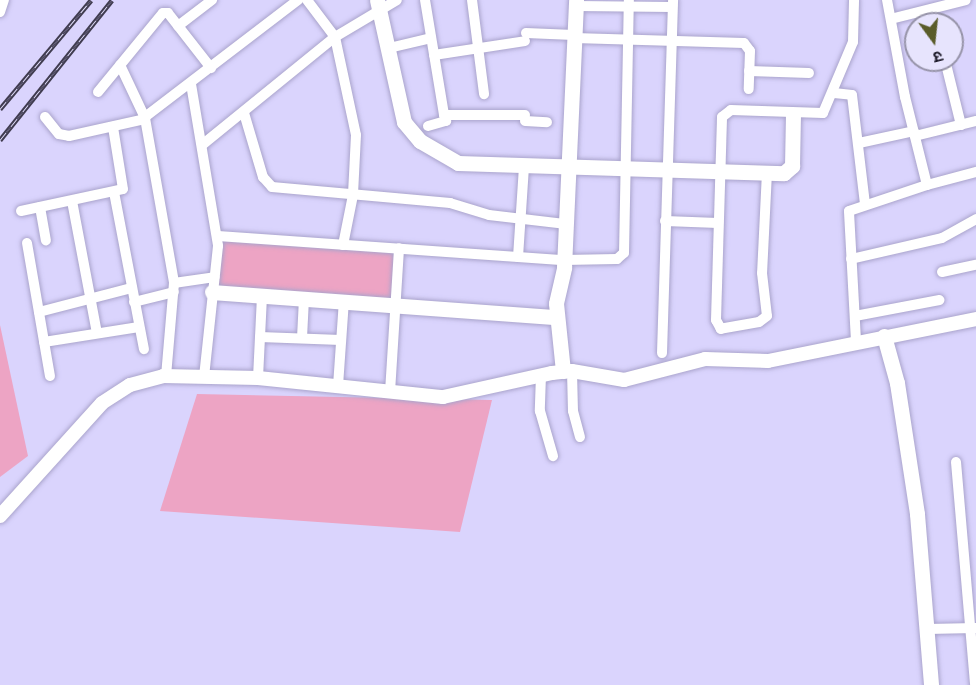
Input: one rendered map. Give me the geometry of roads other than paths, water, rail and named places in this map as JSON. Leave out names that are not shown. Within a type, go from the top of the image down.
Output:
[{"type":"main road","points":[[567,371],[556,317],[564,260],[576,3]]},
{"type":"main road","points":[[378,4],[389,48],[398,105],[404,122],[420,141],[458,163],[766,172],[791,170],[793,115]]},
{"type":"main road","points":[[213,284],[262,295],[556,317]]},
{"type":"main road","points":[[884,336],[897,383],[916,506],[931,685]]},
{"type":"street","points":[[0,12],[4,0]]},
{"type":"street","points":[[178,26],[212,0]]},
{"type":"street","points":[[45,117],[62,136],[113,127],[145,118],[298,0]]},
{"type":"street","points":[[307,0],[335,37],[356,135],[353,195],[343,244]]},
{"type":"street","points":[[202,145],[378,4],[397,0]]},
{"type":"street","points":[[425,0],[446,117],[446,121],[428,126]]},
{"type":"street","points":[[472,0],[484,94]]},
{"type":"street","points":[[766,172],[762,273],[767,316],[759,322],[721,328],[717,325],[718,223],[726,112],[793,115],[823,113],[834,93],[853,42],[854,0]]},
{"type":"street","points":[[887,0],[927,185]]},
{"type":"street","points":[[891,20],[966,0]]},
{"type":"street","points":[[576,3],[672,3],[662,353]]},
{"type":"street","points":[[218,236],[564,260],[617,259],[624,253],[629,3]]},
{"type":"street","points":[[98,92],[163,13],[178,26],[211,68]]},
{"type":"street","points":[[434,55],[526,37],[574,36],[744,43],[750,51],[749,89]]},
{"type":"street","points":[[389,48],[431,38]]},
{"type":"street","points":[[120,65],[145,118],[174,288],[166,376]]},
{"type":"street","points":[[749,71],[809,74]]},
{"type":"street","points":[[948,72],[961,125]]},
{"type":"street","points":[[191,84],[218,236],[204,376]]},
{"type":"street","points":[[834,93],[852,95],[865,204]]},
{"type":"street","points":[[244,113],[268,185],[450,203],[489,215],[566,224]]},
{"type":"street","points":[[446,117],[525,118],[547,122]]},
{"type":"street","points":[[859,143],[976,121]]},
{"type":"street","points":[[21,211],[114,192],[125,184],[113,127]]},
{"type":"street","points":[[518,257],[524,166]]},
{"type":"street","points":[[856,341],[847,217],[853,207],[976,172]]},
{"type":"street","points":[[114,192],[144,349]]},
{"type":"street","points":[[72,201],[97,333]]},
{"type":"street","points":[[40,207],[46,240]]},
{"type":"street","points":[[850,260],[942,238],[976,219]]},
{"type":"street","points":[[665,221],[718,223]]},
{"type":"street","points":[[27,243],[50,376]]},
{"type":"street","points":[[390,392],[399,248]]},
{"type":"street","points":[[942,272],[976,265]]},
{"type":"street","points":[[135,302],[174,288],[213,284]]},
{"type":"street","points":[[39,312],[132,288]]},
{"type":"street","points":[[258,378],[262,295]]},
{"type":"street","points":[[302,338],[304,298]]},
{"type":"street","points":[[855,316],[940,300]]},
{"type":"street","points":[[338,386],[344,301]]},
{"type":"street","points":[[0,516],[102,403],[130,385],[166,376],[258,378],[443,397],[567,371],[624,380],[705,359],[768,361],[856,341],[976,319]]},
{"type":"street","points":[[44,342],[139,327]]},
{"type":"street","points":[[260,337],[341,340]]},
{"type":"street","points":[[567,371],[579,437]]},
{"type":"street","points":[[541,375],[542,425],[553,456]]},
{"type":"street","points":[[956,462],[974,628],[975,685]]},
{"type":"street","points":[[927,629],[974,628]]},
{"type":"railway","points":[[0,109],[91,0]]},
{"type":"railway","points":[[0,140],[112,0]]}]
